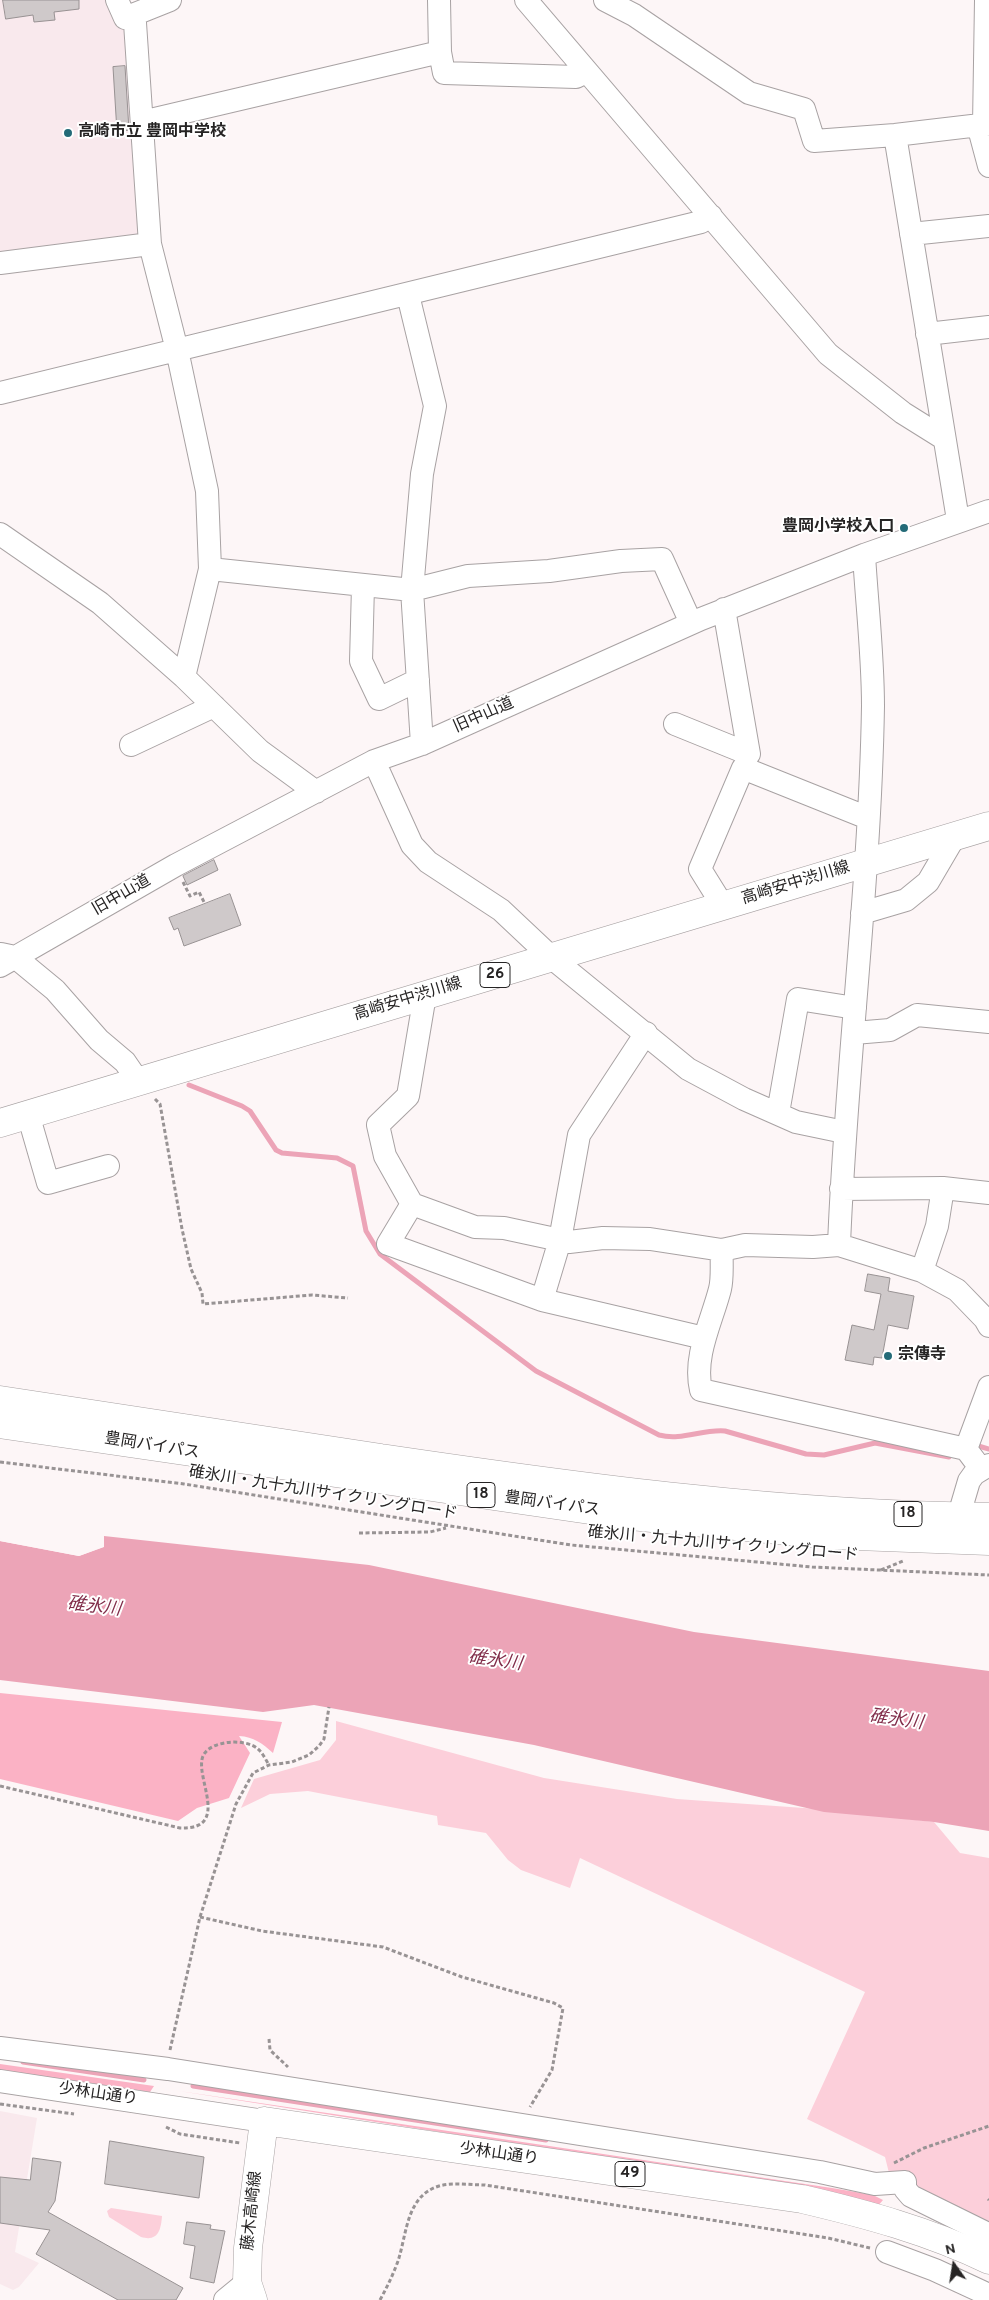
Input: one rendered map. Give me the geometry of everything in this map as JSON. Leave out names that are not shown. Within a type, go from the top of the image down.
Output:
[{"type":"main road","name":"高崎安中渋川線","points":[[0,1123],[989,826]]},
{"type":"main road","name":"豊岡バイパス","points":[[0,1400],[587,1488],[726,1504],[856,1513],[949,1538],[989,1517]]},
{"type":"main road","name":"豊岡バイパス","points":[[0,1424],[630,1516],[821,1534],[989,1541]]},
{"type":"main road","name":"少林山通り","points":[[262,2133],[802,2199],[874,2216],[988,2254]]},
{"type":"main road","name":"藤木高崎線","points":[[250,2291],[248,2248],[262,2133]]},
{"type":"street","points":[[170,0],[125,7],[135,23],[150,244],[177,350],[206,491],[210,570],[184,677]]},
{"type":"street","points":[[438,0],[440,52],[444,73],[576,77],[586,72]]},
{"type":"street","points":[[526,0],[828,354],[904,413],[943,438]]},
{"type":"street","points":[[605,0],[634,15],[749,93],[804,109],[814,141],[895,135],[984,125]]},
{"type":"street","points":[[986,0],[984,125],[989,166]]},
{"type":"street","points":[[142,122],[440,52]]},
{"type":"street","points":[[895,135],[943,438],[958,520]]},
{"type":"street","points":[[0,393],[408,295],[701,222],[711,216]]},
{"type":"street","points":[[911,234],[989,226]]},
{"type":"street","points":[[0,263],[150,244]]},
{"type":"street","points":[[408,295],[435,406],[422,474],[412,590],[422,744]]},
{"type":"street","points":[[927,334],[989,326]]},
{"type":"street","name":"旧中山道","points":[[5,959],[176,865],[374,762],[422,744],[691,623],[864,555],[958,520],[989,511]]},
{"type":"street","points":[[0,534],[100,602],[184,677],[260,751],[316,792]]},
{"type":"street","points":[[839,1245],[844,1132],[854,1032],[866,863],[873,704],[864,555]]},
{"type":"street","points":[[210,570],[412,590],[468,576],[549,571],[621,560],[662,559],[691,623]]},
{"type":"street","points":[[363,586],[361,661],[379,699],[418,680]]},
{"type":"street","points":[[675,724],[749,754],[724,610]]},
{"type":"street","points":[[131,745],[214,706]]},
{"type":"street","points":[[374,762],[412,845],[428,862],[501,910],[552,958],[688,1069],[744,1099],[796,1122],[844,1132]]},
{"type":"street","points":[[723,906],[700,869],[743,768],[868,818]]},
{"type":"street","points":[[862,913],[906,900],[928,882],[955,836]]},
{"type":"street","points":[[5,959],[54,990],[99,1040],[125,1062],[138,1081]]},
{"type":"street","points":[[425,995],[408,1096],[378,1126],[385,1156],[412,1204],[476,1227],[504,1228],[569,1242],[603,1238],[650,1238],[722,1250],[745,1245],[813,1247],[839,1245],[922,1271],[957,1290],[985,1319],[989,1326]]},
{"type":"street","points":[[778,1113],[798,998],[855,1008]]},
{"type":"street","points":[[854,1032],[890,1030],[916,1015],[989,1022]]},
{"type":"street","points":[[542,1300],[560,1240],[579,1135],[646,1033]]},
{"type":"street","points":[[28,1114],[48,1182],[108,1166]]},
{"type":"street","points":[[841,1189],[943,1188],[989,1193]]},
{"type":"street","points":[[922,1271],[937,1226],[943,1188]]},
{"type":"street","points":[[412,1204],[388,1244],[542,1300],[704,1338]]},
{"type":"street","points":[[722,1250],[720,1287],[704,1338],[698,1379],[701,1390],[966,1449],[985,1467],[969,1481],[949,1538]]},
{"type":"street","points":[[966,1449],[989,1387]]},
{"type":"street","points":[[0,2048],[168,2068],[820,2172],[875,2184],[898,2174],[911,2196],[984,2232],[988,2254]]},
{"type":"street","points":[[160,2115],[168,2068]]},
{"type":"street","name":"少林山通り","points":[[0,2081],[160,2115],[262,2133]]},
{"type":"street","points":[[887,2252],[935,2270],[989,2295]]},
{"type":"street","points":[[225,2300],[250,2291]]},
{"type":"path","points":[[176,865],[190,896],[199,892],[204,904]]},
{"type":"path","points":[[138,1081],[160,1104],[182,1229],[191,1269],[202,1293],[203,1304],[283,1296],[312,1295],[348,1298]]},
{"type":"path","name":"碓氷川・九十九川サイクリングロード","points":[[0,1462],[184,1484],[449,1527],[571,1544],[812,1567],[989,1575]]},
{"type":"path","points":[[360,1533],[430,1532],[449,1527]]},
{"type":"path","points":[[168,2068],[172,2036],[200,1917],[236,1804],[253,1773],[269,1765],[292,1762],[309,1755],[319,1746],[324,1739],[329,1707]]},
{"type":"path","points":[[0,1786],[180,1828],[192,1828],[203,1822],[208,1805],[202,1761],[208,1749],[218,1743],[240,1742],[258,1748],[269,1765]]},
{"type":"path","points":[[200,1917],[262,1932],[383,1947],[462,1976],[554,2003],[563,2008],[552,2070],[530,2104],[526,2126]]},
{"type":"path","points":[[0,2104],[79,2115]]},
{"type":"path","points":[[160,2115],[168,2127],[180,2134],[262,2133]]},
{"type":"path","points":[[898,2174],[924,2148],[989,2126]]},
{"type":"path","points":[[380,2300],[399,2260],[412,2208],[423,2195],[437,2186],[453,2184],[485,2185],[736,2223],[828,2238],[887,2252]]},
{"type":"shaded area","name":"高崎市立 豊岡中学校","points":[[0,0],[110,0],[126,23],[141,235],[0,254]]},
{"type":"shaded area","points":[[0,1693],[282,1722],[273,1753],[257,1741],[239,1736],[250,1753],[229,1798],[197,1808],[178,1821],[0,1779]]},
{"type":"shaded area","points":[[336,1721],[544,1778],[677,1799],[818,1809],[934,1822],[960,1853],[989,1858],[989,2222],[890,2177],[885,2157],[807,2119],[865,1992],[580,1858],[570,1888],[521,1870],[508,1860],[486,1833],[438,1825],[437,1816],[308,1791],[270,1794],[241,1808],[254,1779],[320,1760],[336,1740]]},
{"type":"shaded area","points":[[0,2064],[154,2086],[150,2092],[0,2070]]},
{"type":"shaded area","points":[[179,2091],[832,2188],[873,2195],[883,2200],[877,2207],[776,2185]]},
{"type":"shaded area","points":[[0,2111],[37,2118],[15,2252],[39,2263],[19,2287],[13,2290],[0,2284]]},
{"type":"shaded area","points":[[111,2208],[162,2216],[158,2234],[151,2238],[141,2237],[109,2217],[107,2211]]},
{"type":"water","name":"碓氷川","points":[[104,1536],[369,1565],[694,1632],[989,1671],[989,1831],[934,1822],[824,1812],[534,1745],[314,1705],[263,1712],[0,1680],[0,1541],[79,1556],[103,1547]]},
{"type":"pier","points":[[104,1534],[104,1547],[79,1556],[0,1541],[0,1538],[79,1554],[101,1545]]},
{"type":"building","points":[[3,0],[79,0],[79,9],[54,12],[55,20],[34,22],[33,15],[6,19]]},
{"type":"building","points":[[125,66],[129,130],[117,132],[113,67]]},
{"type":"building","points":[[214,860],[218,870],[187,885],[183,876]]},
{"type":"building","points":[[230,894],[241,925],[184,946],[178,928],[174,930],[169,918]]},
{"type":"building","points":[[868,1274],[890,1278],[888,1291],[914,1296],[908,1329],[888,1325],[882,1358],[874,1357],[873,1365],[845,1360],[852,1325],[874,1330],[881,1294],[865,1291]]},
{"type":"building","points":[[110,2141],[204,2157],[199,2198],[105,2184]]},
{"type":"building","points":[[33,2158],[61,2162],[55,2201],[48,2212],[183,2288],[176,2300],[118,2300],[36,2254],[50,2230],[0,2223],[0,2177],[30,2180]]},
{"type":"building","points":[[187,2222],[211,2225],[210,2229],[225,2231],[214,2283],[190,2278],[195,2246],[184,2244]]},
{"type":"waterway","points":[[189,1085],[250,1111],[276,1150],[282,1153],[337,1158],[353,1166],[366,1231],[380,1254],[536,1371],[659,1435],[676,1437],[725,1431],[806,1454],[824,1455],[875,1443],[949,1457]]},
{"type":"waterway","points":[[975,1445],[989,1449]]},
{"type":"waterway","points":[[23,2062],[144,2080]]},
{"type":"waterway","points":[[193,2086],[546,2140]]},
{"type":"place","name":"高崎市立 豊岡中学校","points":[[68,133]]},
{"type":"place","name":"豊岡小学校入口","points":[[904,528]]},
{"type":"place","name":"宗傳寺","points":[[888,1356]]}]
